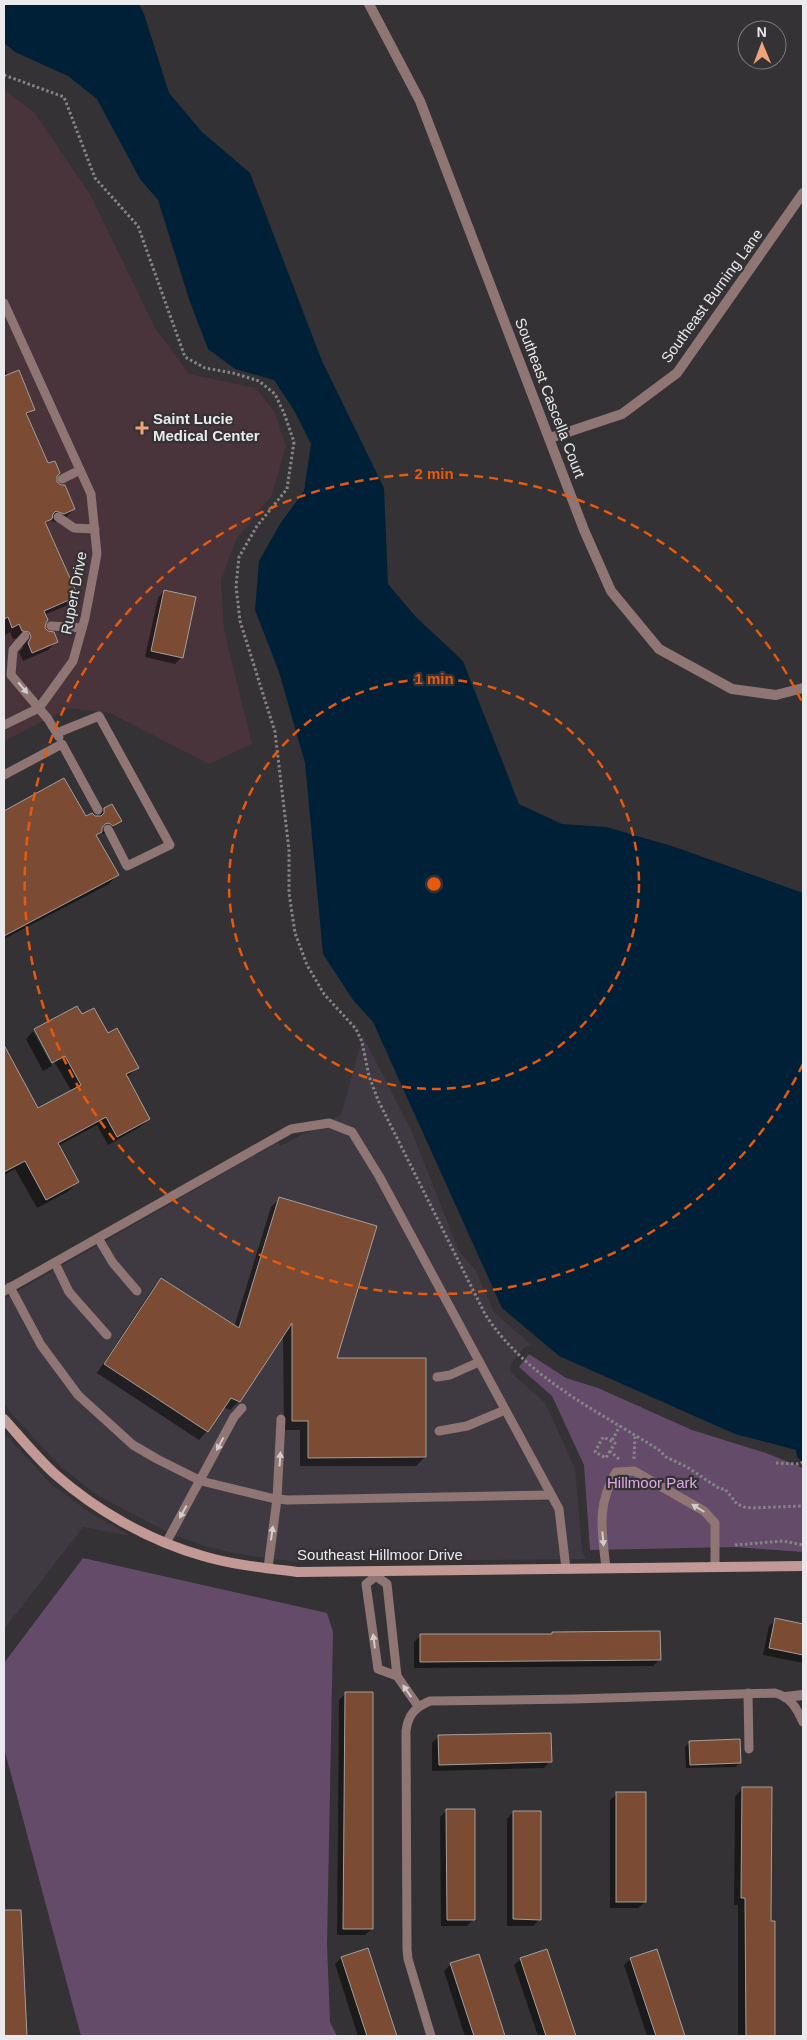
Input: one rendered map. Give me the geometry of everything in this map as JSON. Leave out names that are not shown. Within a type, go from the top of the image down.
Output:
[{"type":"street","name":"Southeast Cascella Court","points":[[369,4],[420,101],[584,530],[612,591],[659,649],[732,689],[776,695],[803,688]]},
{"type":"street","name":"Southeast Burning Lane","points":[[550,438],[622,414],[677,373],[803,193]]},
{"type":"street","name":"Southeast Hillmoor Drive","points":[[4,1419],[56,1475],[93,1504],[166,1543],[202,1556],[297,1572],[376,1574],[606,1568],[803,1566]]},
{"type":"street","points":[[785,1697],[803,1696]]},
{"type":"lane","name":"Rupert Drive","points":[[4,303],[91,494],[97,554],[82,628],[73,661],[39,708],[4,725]]},
{"type":"lane","points":[[62,479],[80,470]]},
{"type":"lane","points":[[58,517],[74,528],[95,529]]},
{"type":"lane","points":[[51,626],[82,628]]},
{"type":"lane","points":[[25,636],[13,650],[12,675],[57,733],[98,810]]},
{"type":"lane","points":[[57,733],[100,716],[170,845],[127,866],[108,829]]},
{"type":"lane","points":[[4,775],[62,744]]},
{"type":"lane","points":[[551,1495],[277,1499],[201,1481],[133,1445],[78,1395],[41,1345],[7,1289],[291,1129],[329,1123],[352,1132],[378,1176],[559,1509],[566,1569]]},
{"type":"lane","points":[[98,1238],[113,1263],[137,1291]]},
{"type":"lane","points":[[55,1262],[69,1292],[107,1335]]},
{"type":"lane","points":[[437,1377],[450,1375],[479,1362]]},
{"type":"lane","points":[[166,1543],[234,1417],[242,1408]]},
{"type":"lane","points":[[439,1431],[467,1426],[505,1410]]},
{"type":"lane","points":[[268,1568],[277,1499],[281,1419]]},
{"type":"lane","points":[[606,1568],[602,1505],[607,1488],[616,1472],[627,1471],[634,1471],[704,1511],[715,1523],[715,1567]]},
{"type":"lane","points":[[397,1676],[378,1669],[366,1584],[376,1574],[387,1584],[397,1676],[418,1706]]},
{"type":"lane","points":[[748,1693],[749,1749]]},
{"type":"lane","points":[[431,2036],[408,1959],[407,1949],[406,1731],[410,1717],[418,1706],[430,1700],[574,1699],[775,1693],[785,1697],[795,1705],[803,1722]]},
{"type":"path","points":[[4,75],[64,97],[95,178],[138,226],[185,357],[205,368],[259,381],[275,394],[284,413],[294,442],[287,489],[257,526],[239,557],[236,586],[240,621],[275,732],[289,850],[289,894],[295,933],[307,965],[324,994],[356,1029],[362,1042],[378,1100],[468,1282],[493,1327],[513,1349],[551,1382],[666,1457],[687,1467],[720,1489],[725,1489],[737,1504],[752,1508],[803,1506]]},
{"type":"path","points":[[612,1440],[620,1426]]},
{"type":"path","points":[[635,1435],[635,1445]]},
{"type":"path","points":[[603,1437],[615,1443],[610,1451],[606,1458],[595,1452],[603,1437]]},
{"type":"path","points":[[610,1451],[618,1456],[627,1471]]},
{"type":"path","points":[[776,1463],[802,1462]]},
{"type":"path","points":[[735,1545],[783,1541],[803,1545]]},
{"type":"shaded area","name":"Saint Lucie Medical Center","points":[[4,90],[34,112],[91,196],[155,328],[189,374],[256,388],[274,411],[286,446],[272,495],[237,538],[221,580],[224,630],[252,744],[209,764],[110,713],[69,708],[4,741]]},
{"type":"shaded area","points":[[363,1036],[411,1130],[459,1251],[476,1271],[494,1312],[531,1345],[523,1348],[511,1364],[510,1370],[545,1403],[575,1468],[582,1551],[586,1559],[297,1562],[238,1554],[205,1546],[169,1533],[97,1495],[61,1467],[10,1412],[4,1403],[4,1299],[278,1142],[280,1146],[341,1115]]},
{"type":"shaded area","points":[[4,1433],[50,1483],[89,1512],[131,1536],[83,1527],[4,1629]]},
{"type":"green space","name":"Hillmoor Park","points":[[529,1354],[566,1378],[598,1388],[692,1430],[766,1453],[803,1468],[803,1552],[735,1547],[590,1550],[584,1465],[552,1396],[519,1367]]},
{"type":"green space","points":[[83,1558],[327,1613],[333,1632],[327,1945],[330,2022],[337,2036],[81,2036],[4,1748],[4,1663]]},
{"type":"water","points":[[4,4],[139,4],[144,14],[169,93],[202,132],[250,173],[322,361],[384,488],[388,584],[415,616],[463,661],[519,804],[562,824],[606,827],[675,847],[803,893],[803,1460],[801,1461],[797,1457],[796,1450],[735,1434],[559,1356],[502,1308],[373,1022],[353,1000],[323,954],[305,763],[279,672],[255,610],[259,561],[280,524],[304,491],[311,444],[295,412],[274,380],[235,369],[208,349],[189,299],[158,200],[140,179],[97,99],[68,76],[15,52],[4,43]]},
{"type":"building","points":[[19,370],[35,410],[26,413],[48,463],[55,461],[60,473],[57,476],[57,482],[65,485],[75,509],[64,514],[56,511],[52,519],[45,522],[78,596],[44,611],[48,620],[45,628],[48,631],[54,632],[58,642],[32,653],[28,643],[31,637],[29,632],[22,631],[19,624],[12,628],[8,617],[4,619],[4,376]]},
{"type":"building","points":[[164,590],[196,597],[183,658],[151,651]]},
{"type":"building","points":[[64,778],[86,816],[92,813],[95,816],[101,816],[104,813],[104,808],[112,804],[122,821],[113,826],[109,823],[105,824],[102,832],[96,835],[119,875],[4,936],[4,811]]},
{"type":"building","points":[[77,1006],[82,1014],[94,1008],[108,1033],[117,1028],[139,1068],[126,1074],[150,1119],[117,1137],[106,1117],[58,1143],[79,1182],[46,1200],[25,1161],[4,1172],[4,1045],[38,1108],[81,1085],[65,1056],[52,1063],[34,1029]]},
{"type":"building","points":[[279,1197],[377,1226],[337,1358],[426,1358],[426,1457],[308,1458],[308,1421],[292,1421],[292,1323],[240,1402],[231,1398],[208,1432],[104,1364],[161,1278],[239,1328]]},
{"type":"building","points":[[775,1618],[803,1624],[803,1655],[769,1648]]},
{"type":"building","points":[[660,1631],[661,1660],[420,1662],[420,1634],[552,1634],[552,1632]]},
{"type":"building","points":[[345,1692],[373,1692],[373,1929],[343,1929]]},
{"type":"building","points":[[551,1733],[552,1762],[439,1765],[438,1735]]},
{"type":"building","points":[[740,1739],[741,1763],[690,1765],[689,1741]]},
{"type":"building","points":[[742,1787],[772,1787],[771,1921],[775,1921],[775,2036],[746,2036],[745,1898],[741,1898]]},
{"type":"building","points":[[616,1792],[646,1792],[646,1902],[616,1902]]},
{"type":"building","points":[[446,1809],[475,1809],[475,1920],[447,1920]]},
{"type":"building","points":[[513,1811],[541,1811],[541,1920],[513,1919]]},
{"type":"building","points":[[4,1910],[21,1910],[27,2036],[4,2036]]},
{"type":"building","points":[[368,1948],[397,2036],[367,2036],[341,1957]]},
{"type":"building","points":[[547,1949],[576,2036],[546,2036],[520,1958]]},
{"type":"building","points":[[657,1949],[685,2036],[656,2036],[630,1958]]},
{"type":"building","points":[[479,1954],[505,2036],[474,2036],[450,1963]]},
{"type":"place","name":"Saint Lucie Medical Center","points":[[142,428]]}]
